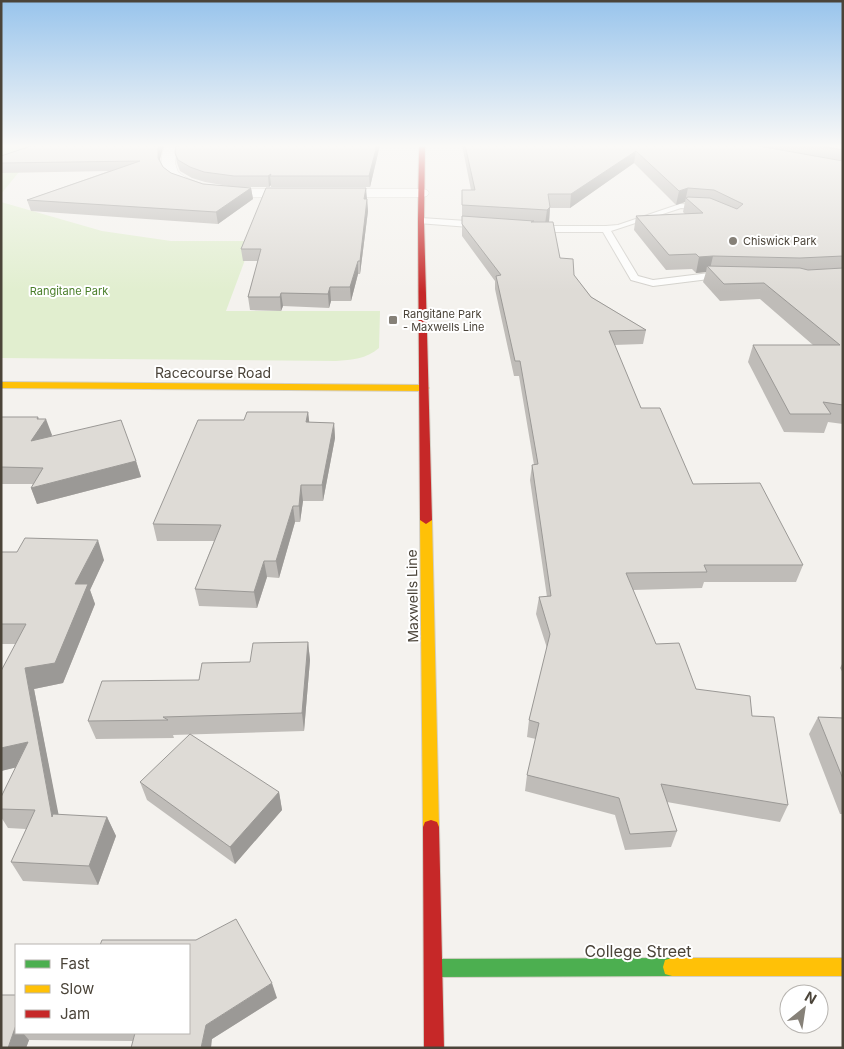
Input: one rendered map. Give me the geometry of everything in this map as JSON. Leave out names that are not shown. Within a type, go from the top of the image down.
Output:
[{"type":"main road","name":"Maxwells Line","points":[[422,194],[434,1048]]},
{"type":"main road","name":"Racecourse Road","points":[[1,385],[424,388]]},
{"type":"main road","name":"College Street","points":[[433,968],[843,967]]},
{"type":"lane","points":[[526,228],[606,229],[619,227],[680,206],[711,209]]},
{"type":"lane","points":[[421,221],[489,226]]},
{"type":"lane","points":[[606,229],[634,278],[653,282],[708,276],[737,277]]},
{"type":"green space","name":"Rangitane Park","points":[[1,202],[102,231],[171,241],[252,241],[226,311],[380,311],[379,348],[364,357],[336,361],[1,358]]},
{"type":"building","points":[[45,194],[242,194],[216,212],[27,200]]},
{"type":"building","points":[[264,194],[365,194],[364,199],[367,199],[360,261],[358,261],[350,287],[330,287],[328,294],[281,293],[280,297],[248,297],[261,249],[241,249]]},
{"type":"building","points":[[462,194],[571,194],[548,194],[550,207],[547,210],[462,205]]},
{"type":"building","points":[[722,194],[843,194],[843,256],[800,258],[699,257],[696,254],[669,255],[636,216],[703,213],[686,198],[688,197],[710,198],[737,209],[743,204]]},
{"type":"building","points":[[462,216],[553,222],[560,258],[573,259],[574,275],[591,297],[646,330],[609,331],[641,408],[660,408],[693,484],[760,483],[803,565],[704,565],[707,572],[626,573],[656,644],[679,643],[696,689],[750,696],[752,716],[774,717],[788,805],[661,784],[677,831],[630,834],[619,798],[527,775],[539,723],[529,720],[550,634],[539,597],[551,596],[532,465],[538,464],[520,361],[515,361],[496,276],[501,275],[462,224]]},
{"type":"building","points":[[707,266],[800,268],[808,270],[843,268],[843,405],[823,402],[831,414],[790,414],[753,345],[840,345],[764,283],[724,284]]},
{"type":"building","points":[[247,412],[308,412],[306,422],[334,423],[322,485],[301,485],[299,506],[293,506],[276,561],[264,561],[254,592],[195,589],[221,525],[153,524],[198,420],[244,420]]},
{"type":"building","points":[[1,417],[38,417],[37,419],[46,419],[31,441],[121,420],[136,461],[31,488],[43,468],[1,467]]},
{"type":"building","points":[[25,538],[98,540],[75,584],[88,584],[55,663],[25,668],[52,817],[53,814],[107,817],[89,866],[11,862],[35,810],[1,809],[1,797],[28,742],[1,748],[1,671],[26,624],[1,624],[1,552],[17,552]]},
{"type":"building","points":[[308,642],[302,713],[163,717],[168,720],[88,721],[102,681],[199,680],[202,663],[250,662],[253,643]]},
{"type":"building","points":[[818,717],[843,718],[843,779]]},
{"type":"building","points":[[190,734],[279,792],[230,847],[140,782]]},
{"type":"building","points":[[236,919],[272,983],[206,1025],[201,1048],[131,1048],[135,1034],[190,1034],[190,944],[100,944],[102,940],[196,940]]},
{"type":"building","points":[[1,995],[15,995],[15,1028],[8,1048],[1,1048]]},
{"type":"traffic: fast","points":[[433,968],[672,967]]},
{"type":"traffic: slow","points":[[1,385],[424,388]]},
{"type":"traffic: slow","points":[[426,520],[431,827]]},
{"type":"traffic: slow","points":[[672,967],[843,967]]},
{"type":"traffic: jam","points":[[421,194],[426,520]]},
{"type":"traffic: jam","points":[[431,827],[434,1048]]},
{"type":"place","name":"Chiswick Park","points":[[733,241]]},
{"type":"place","name":"Rangitāne Park - Maxwells Line","points":[[393,320]]}]
